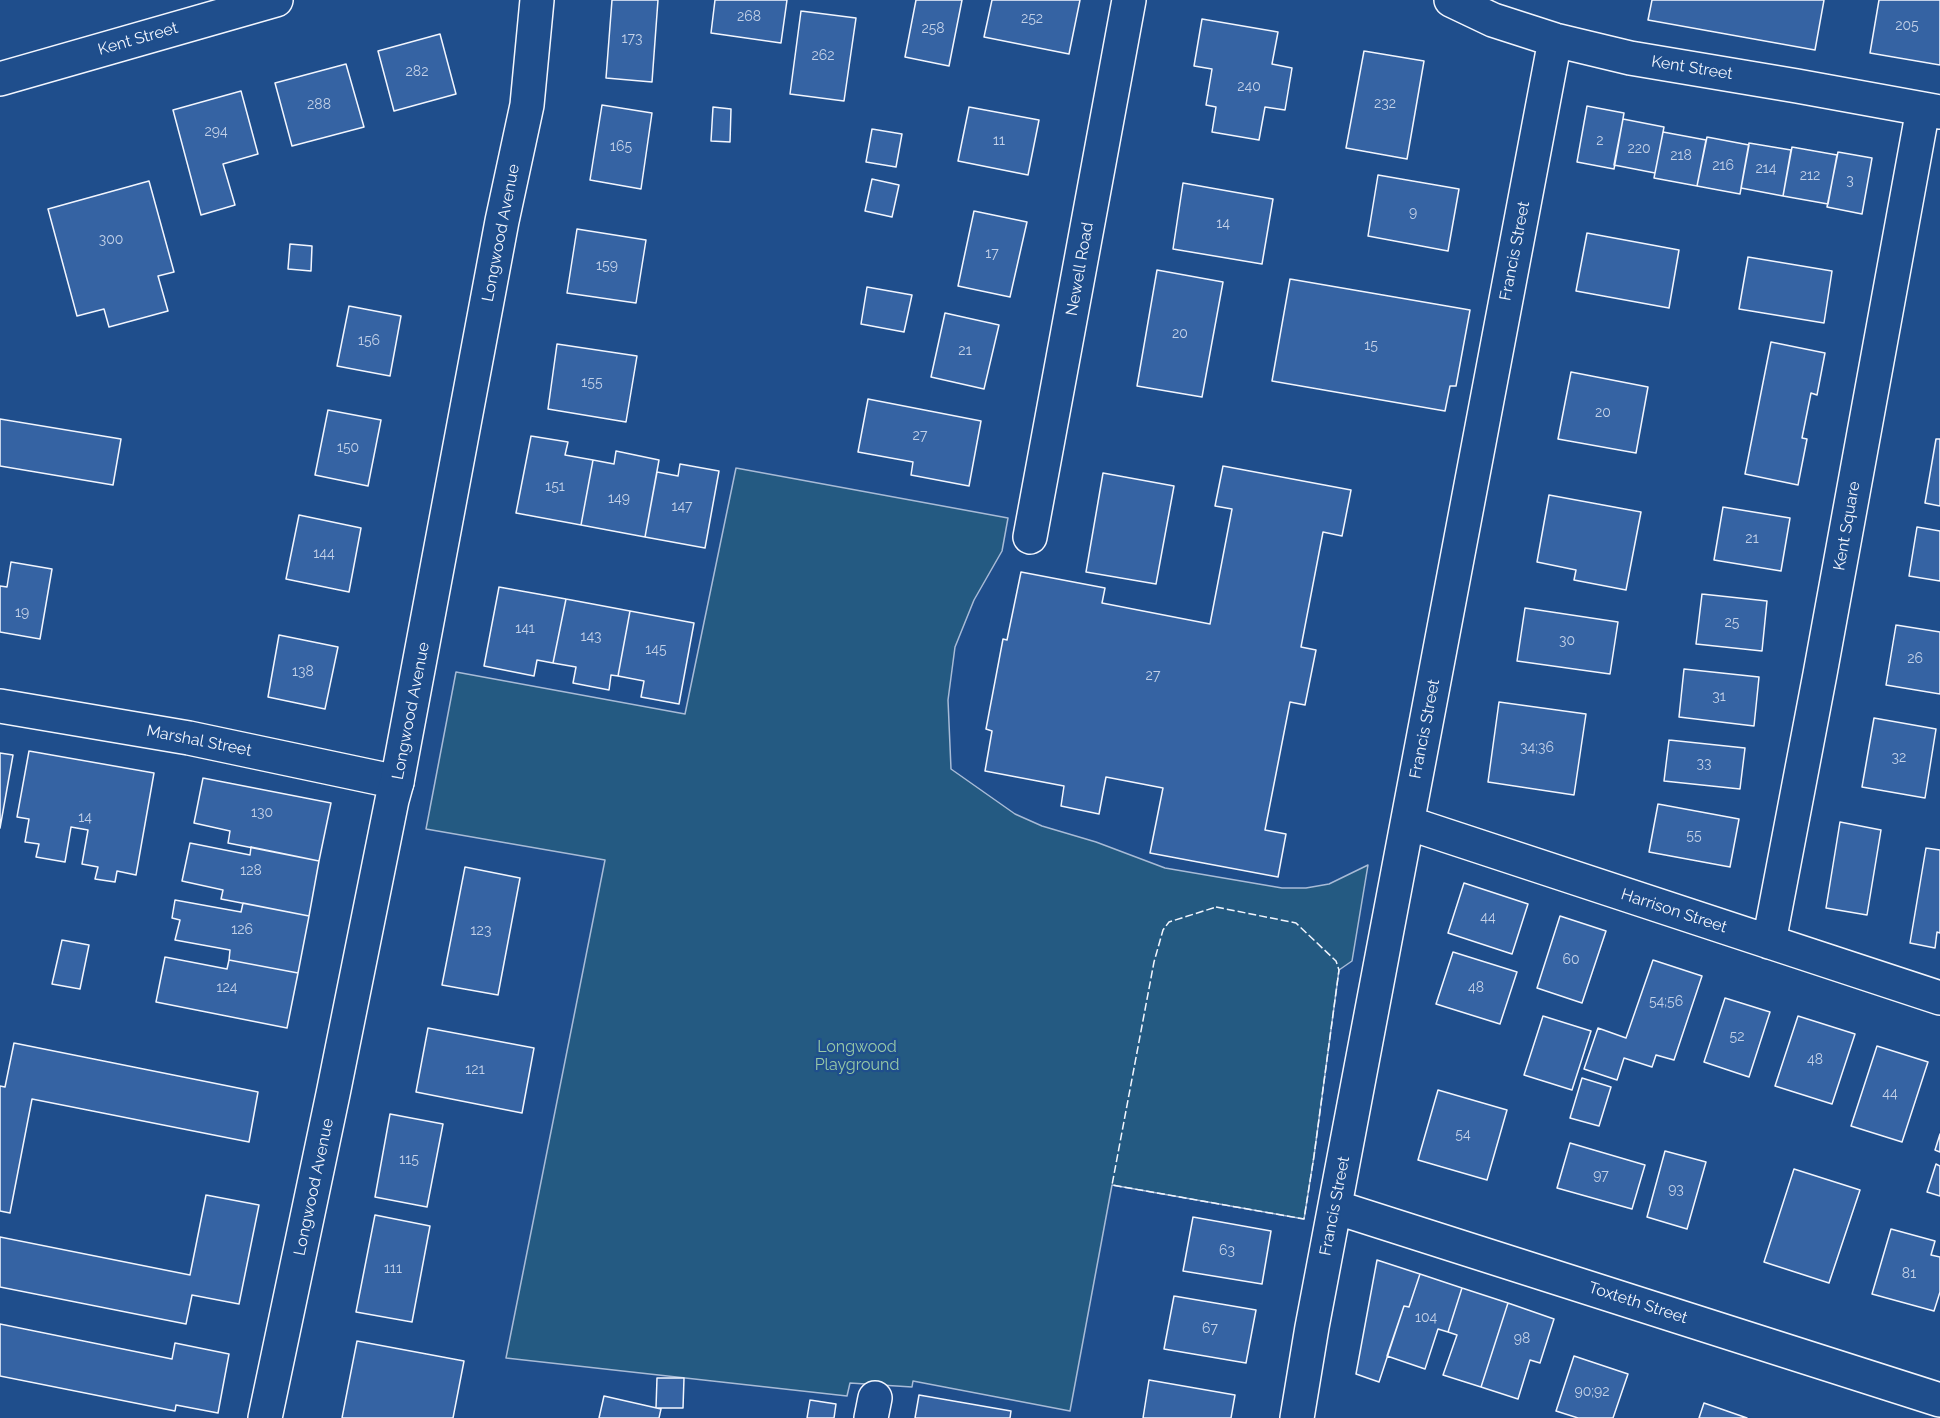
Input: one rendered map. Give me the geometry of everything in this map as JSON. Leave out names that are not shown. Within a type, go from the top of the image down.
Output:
[{"type":"street","name":"Kent Street","points":[[0,79],[276,0]]},
{"type":"street","name":"Longwood Avenue","points":[[265,1418],[397,782],[502,221],[527,105],[537,0]]},
{"type":"street","name":"Newell Road","points":[[1030,537],[1129,0]]},
{"type":"street","name":"Kent Street","points":[[1451,0],[1493,20],[1555,40],[1630,58],[1931,111]]},
{"type":"street","name":"Francis Street","points":[[1297,1418],[1312,1327],[1555,40]]},
{"type":"street","name":"Kent Square","points":[[1769,942],[1931,111]]},
{"type":"street","name":"Marshal Street","points":[[0,706],[189,738],[397,782]]},
{"type":"street","name":"Harrison Street","points":[[1408,823],[1940,998]]},
{"type":"street","name":"Toxteth Street","points":[[1335,1206],[1940,1400]]},
{"type":"green space","name":"Longwood Playground","points":[[736,468],[1008,518],[1002,551],[974,600],[955,647],[948,700],[951,769],[1015,814],[1042,826],[1096,842],[1165,868],[1282,888],[1306,888],[1329,884],[1368,865],[1352,961],[1339,970],[1304,1219],[1112,1185],[1070,1411],[913,1381],[912,1387],[850,1383],[847,1396],[506,1358],[605,860],[426,829],[456,672],[685,714]]},
{"type":"building","points":[[612,0],[658,0],[652,82],[606,78]]},
{"type":"building","points":[[715,0],[787,0],[781,43],[711,33]]},
{"type":"building","points":[[916,0],[962,0],[949,66],[905,57]]},
{"type":"building","points":[[992,0],[1080,0],[1069,54],[984,37]]},
{"type":"building","points":[[1652,0],[1824,0],[1815,50],[1648,20]]},
{"type":"building","points":[[1879,0],[1940,0],[1940,65],[1870,53]]},
{"type":"building","points":[[801,11],[856,18],[844,101],[790,94]]},
{"type":"building","points":[[1202,19],[1278,32],[1272,64],[1292,68],[1285,110],[1265,107],[1259,140],[1212,132],[1216,107],[1206,105],[1212,69],[1194,66]]},
{"type":"building","points":[[440,34],[456,94],[394,111],[378,51]]},
{"type":"building","points":[[1364,51],[1424,61],[1407,159],[1346,148]]},
{"type":"building","points":[[346,64],[364,127],[292,146],[275,83]]},
{"type":"building","points":[[241,91],[258,154],[223,164],[235,205],[201,215],[173,110]]},
{"type":"building","points":[[602,105],[652,113],[641,189],[590,180]]},
{"type":"building","points":[[1587,106],[1624,113],[1614,169],[1577,162]]},
{"type":"building","points":[[713,107],[731,109],[730,142],[711,141]]},
{"type":"building","points":[[969,107],[1039,120],[1028,175],[958,161]]},
{"type":"building","points":[[1623,119],[1664,127],[1655,173],[1614,165]]},
{"type":"building","points":[[872,129],[902,134],[896,167],[866,162]]},
{"type":"building","points":[[1663,132],[1706,140],[1697,186],[1654,178]]},
{"type":"building","points":[[1707,137],[1749,145],[1740,194],[1697,186]]},
{"type":"building","points":[[1749,143],[1791,150],[1783,196],[1741,188]]},
{"type":"building","points":[[1792,147],[1837,155],[1828,204],[1783,196]]},
{"type":"building","points":[[1838,152],[1872,158],[1862,214],[1827,207]]},
{"type":"building","points":[[1378,175],[1459,189],[1448,251],[1368,236]]},
{"type":"building","points":[[872,179],[899,185],[892,217],[865,211]]},
{"type":"building","points":[[149,181],[174,272],[158,276],[168,311],[109,327],[104,309],[77,316],[48,209]]},
{"type":"building","points":[[1183,183],[1273,199],[1262,264],[1173,249]]},
{"type":"building","points":[[974,211],[1027,222],[1010,297],[958,286]]},
{"type":"building","points":[[577,229],[646,240],[636,303],[567,293]]},
{"type":"building","points":[[1587,233],[1679,250],[1669,308],[1576,291]]},
{"type":"building","points":[[290,244],[312,246],[311,271],[288,269]]},
{"type":"building","points":[[1748,257],[1832,271],[1824,323],[1739,309]]},
{"type":"building","points":[[1157,270],[1223,282],[1202,397],[1137,386]]},
{"type":"building","points":[[1290,279],[1470,310],[1456,386],[1450,386],[1445,411],[1272,381]]},
{"type":"building","points":[[867,287],[912,295],[904,332],[861,324]]},
{"type":"building","points":[[349,306],[401,316],[390,376],[337,366]]},
{"type":"building","points":[[945,313],[999,325],[984,389],[931,377]]},
{"type":"building","points":[[1771,342],[1825,353],[1817,395],[1811,393],[1802,438],[1807,439],[1798,485],[1745,474]]},
{"type":"building","points":[[557,344],[637,356],[626,422],[548,409]]},
{"type":"building","points":[[1571,372],[1648,387],[1636,453],[1558,439]]},
{"type":"building","points":[[868,399],[981,421],[969,486],[911,475],[913,462],[858,452]]},
{"type":"building","points":[[328,410],[381,420],[368,486],[315,475]]},
{"type":"building","points":[[0,419],[121,439],[113,485],[0,466]]},
{"type":"building","points":[[531,436],[568,442],[565,455],[593,460],[581,525],[516,513]]},
{"type":"building","points":[[1936,439],[1940,439],[1940,506],[1925,503]]},
{"type":"building","points":[[616,451],[659,460],[645,537],[581,525],[593,460],[614,464]]},
{"type":"building","points":[[680,464],[719,471],[705,548],[645,537],[657,472],[678,476]]},
{"type":"building","points":[[1223,466],[1351,490],[1342,536],[1323,532],[1301,647],[1316,650],[1305,705],[1290,702],[1265,830],[1286,834],[1278,877],[1150,853],[1163,788],[1106,777],[1099,814],[1061,806],[1064,786],[985,771],[992,731],[986,729],[1003,639],[1007,640],[1021,572],[1105,588],[1102,603],[1210,624],[1232,509],[1215,506]]},
{"type":"building","points":[[1103,473],[1174,486],[1156,584],[1086,572]]},
{"type":"building","points":[[1549,495],[1641,512],[1626,590],[1574,580],[1576,570],[1537,562]]},
{"type":"building","points":[[1723,507],[1790,518],[1781,571],[1714,560]]},
{"type":"building","points":[[299,515],[361,528],[349,592],[286,579]]},
{"type":"building","points":[[1917,527],[1940,531],[1940,581],[1909,576]]},
{"type":"building","points":[[11,562],[52,569],[40,639],[0,632],[0,586],[7,587]]},
{"type":"building","points":[[499,587],[566,599],[553,663],[537,660],[534,676],[484,666]]},
{"type":"building","points":[[1702,594],[1767,601],[1762,651],[1696,644]]},
{"type":"building","points":[[566,599],[630,611],[618,676],[611,675],[609,690],[573,683],[576,667],[553,663]]},
{"type":"building","points":[[1525,608],[1618,622],[1610,674],[1517,661]]},
{"type":"building","points":[[630,611],[694,623],[679,704],[641,697],[644,681],[618,676]]},
{"type":"building","points":[[1896,625],[1940,632],[1940,694],[1886,685]]},
{"type":"building","points":[[279,635],[338,647],[325,709],[268,697]]},
{"type":"building","points":[[1684,669],[1759,677],[1754,726],[1679,717]]},
{"type":"building","points":[[1499,702],[1586,714],[1574,795],[1488,782]]},
{"type":"building","points":[[1874,718],[1936,729],[1925,798],[1862,787]]},
{"type":"building","points":[[1669,740],[1745,748],[1740,789],[1664,781]]},
{"type":"building","points":[[29,751],[154,773],[136,875],[117,871],[115,882],[95,879],[98,867],[82,864],[88,830],[71,827],[65,862],[36,857],[39,844],[25,842],[29,819],[17,817]]},
{"type":"building","points":[[0,753],[13,755],[0,828]]},
{"type":"building","points":[[203,778],[331,803],[319,861],[228,843],[230,831],[194,823]]},
{"type":"building","points":[[1658,804],[1739,819],[1730,867],[1649,852]]},
{"type":"building","points":[[1840,822],[1881,830],[1867,915],[1826,908]]},
{"type":"building","points":[[190,843],[250,855],[251,847],[319,861],[309,916],[221,899],[223,890],[182,881]]},
{"type":"building","points":[[1926,848],[1940,850],[1940,933],[1937,932],[1935,948],[1910,943]]},
{"type":"building","points":[[465,867],[520,878],[498,995],[442,985]]},
{"type":"building","points":[[1464,883],[1528,904],[1512,954],[1448,933]]},
{"type":"building","points":[[175,900],[241,912],[243,903],[309,916],[298,973],[229,960],[230,950],[175,940],[180,920],[172,918]]},
{"type":"building","points":[[1560,916],[1606,931],[1582,1003],[1537,988]]},
{"type":"building","points":[[62,940],[89,945],[80,989],[52,984]]},
{"type":"building","points":[[1453,952],[1517,972],[1500,1024],[1436,1004]]},
{"type":"building","points":[[165,957],[227,969],[229,960],[298,973],[287,1028],[156,1002]]},
{"type":"building","points":[[1653,960],[1702,976],[1674,1060],[1656,1055],[1652,1067],[1624,1058],[1617,1080],[1584,1069],[1598,1028],[1626,1038]]},
{"type":"building","points":[[1725,998],[1770,1012],[1749,1077],[1704,1062]]},
{"type":"building","points":[[1543,1016],[1591,1031],[1572,1090],[1524,1075]]},
{"type":"building","points":[[1798,1016],[1855,1034],[1832,1104],[1775,1086]]},
{"type":"building","points":[[428,1028],[534,1048],[522,1113],[416,1092]]},
{"type":"building","points":[[14,1043],[258,1092],[249,1142],[32,1099],[10,1213],[0,1211],[0,1086],[5,1087]]},
{"type":"building","points":[[1877,1046],[1928,1062],[1902,1142],[1851,1126]]},
{"type":"building","points":[[1582,1078],[1611,1087],[1599,1126],[1570,1118]]},
{"type":"building","points":[[1438,1090],[1507,1110],[1487,1180],[1418,1160]]},
{"type":"building","points":[[390,1114],[443,1124],[427,1207],[375,1197]]},
{"type":"building","points":[[1940,1134],[1940,1152],[1935,1150]]},
{"type":"building","points":[[1570,1143],[1645,1165],[1632,1209],[1557,1188]]},
{"type":"building","points":[[1665,1151],[1706,1162],[1687,1229],[1647,1217]]},
{"type":"building","points":[[1936,1164],[1940,1166],[1940,1196],[1927,1192]]},
{"type":"building","points":[[1794,1169],[1860,1190],[1829,1283],[1764,1262]]},
{"type":"building","points":[[206,1195],[259,1205],[239,1304],[192,1295],[186,1324],[0,1287],[0,1237],[190,1275]]},
{"type":"building","points":[[375,1215],[430,1226],[412,1322],[356,1312]]},
{"type":"building","points":[[1193,1217],[1271,1231],[1262,1284],[1183,1271]]},
{"type":"building","points":[[1891,1229],[1935,1241],[1931,1255],[1940,1257],[1940,1292],[1934,1311],[1872,1294]]},
{"type":"building","points":[[1377,1260],[1420,1274],[1409,1307],[1404,1306],[1379,1382],[1356,1374]]},
{"type":"building","points":[[1420,1274],[1462,1288],[1448,1332],[1438,1329],[1425,1369],[1387,1356],[1404,1306],[1409,1307]]},
{"type":"building","points":[[1462,1288],[1508,1303],[1481,1387],[1443,1375],[1457,1335],[1448,1332]]},
{"type":"building","points":[[1174,1296],[1256,1310],[1246,1363],[1164,1349]]},
{"type":"building","points":[[1508,1303],[1554,1319],[1540,1363],[1530,1360],[1518,1399],[1481,1387]]},
{"type":"building","points":[[0,1324],[172,1359],[175,1343],[229,1354],[218,1413],[176,1405],[175,1411],[0,1376]]},
{"type":"building","points":[[357,1341],[464,1361],[453,1418],[342,1418]]},
{"type":"building","points":[[1574,1356],[1628,1374],[1613,1418],[1578,1418],[1556,1411]]},
{"type":"building","points":[[657,1378],[684,1378],[683,1408],[656,1408]]},
{"type":"building","points":[[1149,1380],[1235,1395],[1231,1418],[1143,1418]]},
{"type":"building","points":[[919,1395],[1011,1411],[1010,1418],[915,1418]]},
{"type":"building","points":[[604,1396],[661,1409],[659,1418],[599,1418]]},
{"type":"building","points":[[810,1400],[836,1404],[834,1418],[807,1418]]},
{"type":"building","points":[[1704,1403],[1747,1418],[1699,1418]]},
{"type":"fence","points":[[1216,907],[1296,923],[1336,961],[1339,970],[1304,1219],[1112,1185],[1154,962],[1163,930],[1169,922],[1216,907]]}]
